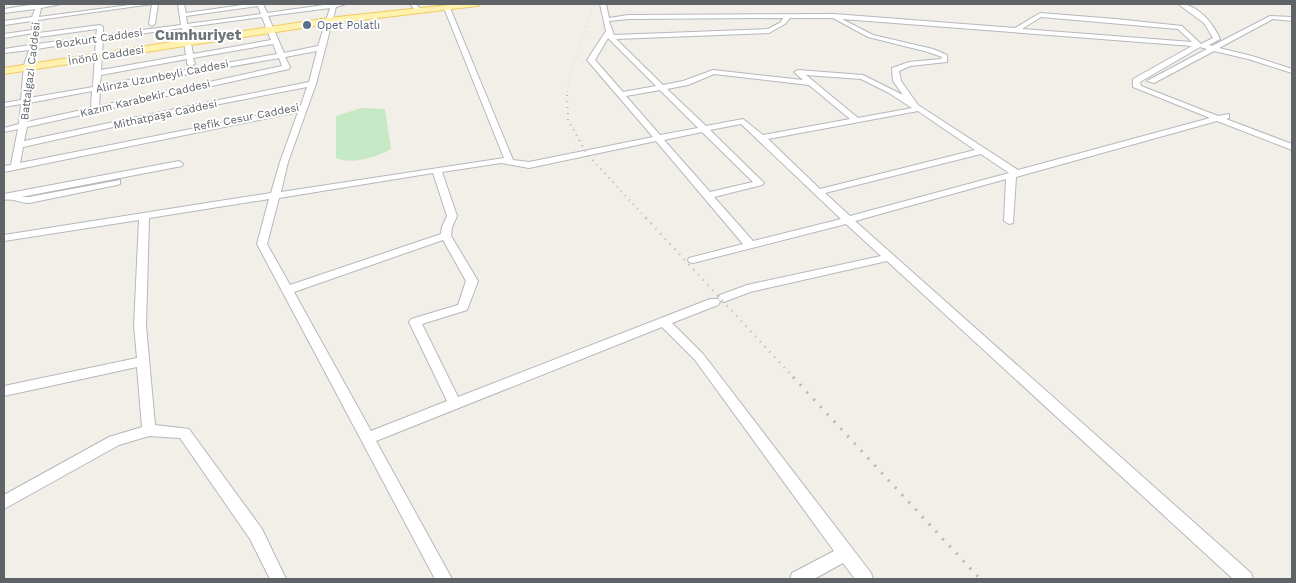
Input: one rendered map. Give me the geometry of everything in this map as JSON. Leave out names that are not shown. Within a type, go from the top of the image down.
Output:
[{"type":"main road","name":"İnönü Caddesi","points":[[328,20],[466,4]]},
{"type":"main road","name":"İnönü Caddesi","points":[[4,70],[415,7],[477,4]]},
{"type":"street","points":[[4,36],[37,19],[58,4]]},
{"type":"street","points":[[4,23],[37,19],[97,6],[149,4]]},
{"type":"street","points":[[152,24],[155,4]]},
{"type":"street","points":[[181,4],[194,87],[199,106]]},
{"type":"street","points":[[4,11],[99,32],[184,20],[260,4],[281,54]]},
{"type":"street","points":[[334,4],[328,20],[312,84],[274,197],[262,244],[444,579]]},
{"type":"street","name":"Bozkurt Caddesi","points":[[4,51],[33,47],[99,32],[184,20],[264,15],[343,4]]},
{"type":"street","points":[[602,4],[605,8],[606,20],[612,38],[759,183],[707,196]]},
{"type":"street","points":[[1181,4],[1201,15],[1212,26],[1217,38]]},
{"type":"street","points":[[446,6],[510,162]]},
{"type":"street","points":[[1292,18],[1277,12],[1265,12],[1136,81],[1137,87],[1292,142]]},
{"type":"street","points":[[1015,31],[1040,15],[1180,27],[1201,45]]},
{"type":"street","points":[[611,34],[769,31],[783,23],[788,16]]},
{"type":"street","points":[[606,20],[628,18],[834,16],[1201,45],[1292,70]]},
{"type":"street","points":[[834,16],[853,28],[883,40],[935,51],[945,56],[945,61],[909,64],[895,70],[897,81],[916,108]]},
{"type":"street","points":[[1292,18],[1272,17],[1149,82],[1153,88],[1292,147]]},
{"type":"street","points":[[4,30],[37,19]]},
{"type":"street","name":"Battalgazi Caddesi","points":[[16,164],[23,126],[28,66],[37,19]]},
{"type":"street","points":[[95,108],[99,32]]},
{"type":"street","points":[[611,34],[591,60],[750,245]]},
{"type":"street","points":[[97,74],[276,41]]},
{"type":"street","name":"Alirıza Uzunbeyli Caddesi","points":[[4,104],[321,48]]},
{"type":"street","name":"Kazım Karabekir Caddesi","points":[[4,130],[286,66],[281,54]]},
{"type":"street","points":[[620,95],[685,83],[713,72],[812,84]]},
{"type":"street","points":[[856,120],[798,72],[863,77],[892,91],[1013,174]]},
{"type":"street","name":"Mithatpaşa Caddesi","points":[[19,145],[312,84]]},
{"type":"street","name":"Refik Cesur Caddesi","points":[[4,164],[16,164],[293,111],[304,106]]},
{"type":"street","points":[[762,138],[916,108]]},
{"type":"street","points":[[693,260],[1223,118]]},
{"type":"street","points":[[4,238],[501,160],[529,165],[743,121],[848,220],[1244,579]]},
{"type":"street","points":[[818,192],[982,151]]},
{"type":"street","name":"Refik Cesur Caddesi","points":[[4,169],[16,164]]},
{"type":"street","points":[[8,196],[19,200],[29,200],[113,184],[130,173],[179,164]]},
{"type":"street","points":[[437,171],[452,216],[447,227],[446,236],[472,281],[463,307],[416,322],[455,404]]},
{"type":"street","points":[[1009,221],[1013,174]]},
{"type":"street","points":[[144,215],[140,326],[149,430]]},
{"type":"street","points":[[287,290],[446,236]]},
{"type":"street","points":[[368,438],[663,321],[747,290],[891,257]]},
{"type":"street","points":[[663,321],[699,358],[844,554],[865,579]]},
{"type":"street","points":[[4,391],[143,361]]},
{"type":"street","points":[[4,502],[114,441],[149,430],[184,433],[256,534],[278,579]]},
{"type":"street","points":[[798,579],[844,554]]},
{"type":"green space","points":[[361,108],[385,109],[391,149],[378,155],[356,160],[349,161],[336,158],[336,116]]},
{"type":"railway","points":[[567,96],[568,84],[587,27],[592,4]]},
{"type":"railway","points":[[567,96],[568,120],[587,154],[647,219]]},
{"type":"railway","points":[[646,218],[794,378]]},
{"type":"railway","points":[[793,377],[980,579]]},
{"type":"place","name":"Opet Polatlı","points":[[307,25]]},
{"type":"district","name":"Cumhuriyet","points":[[198,35]]}]
